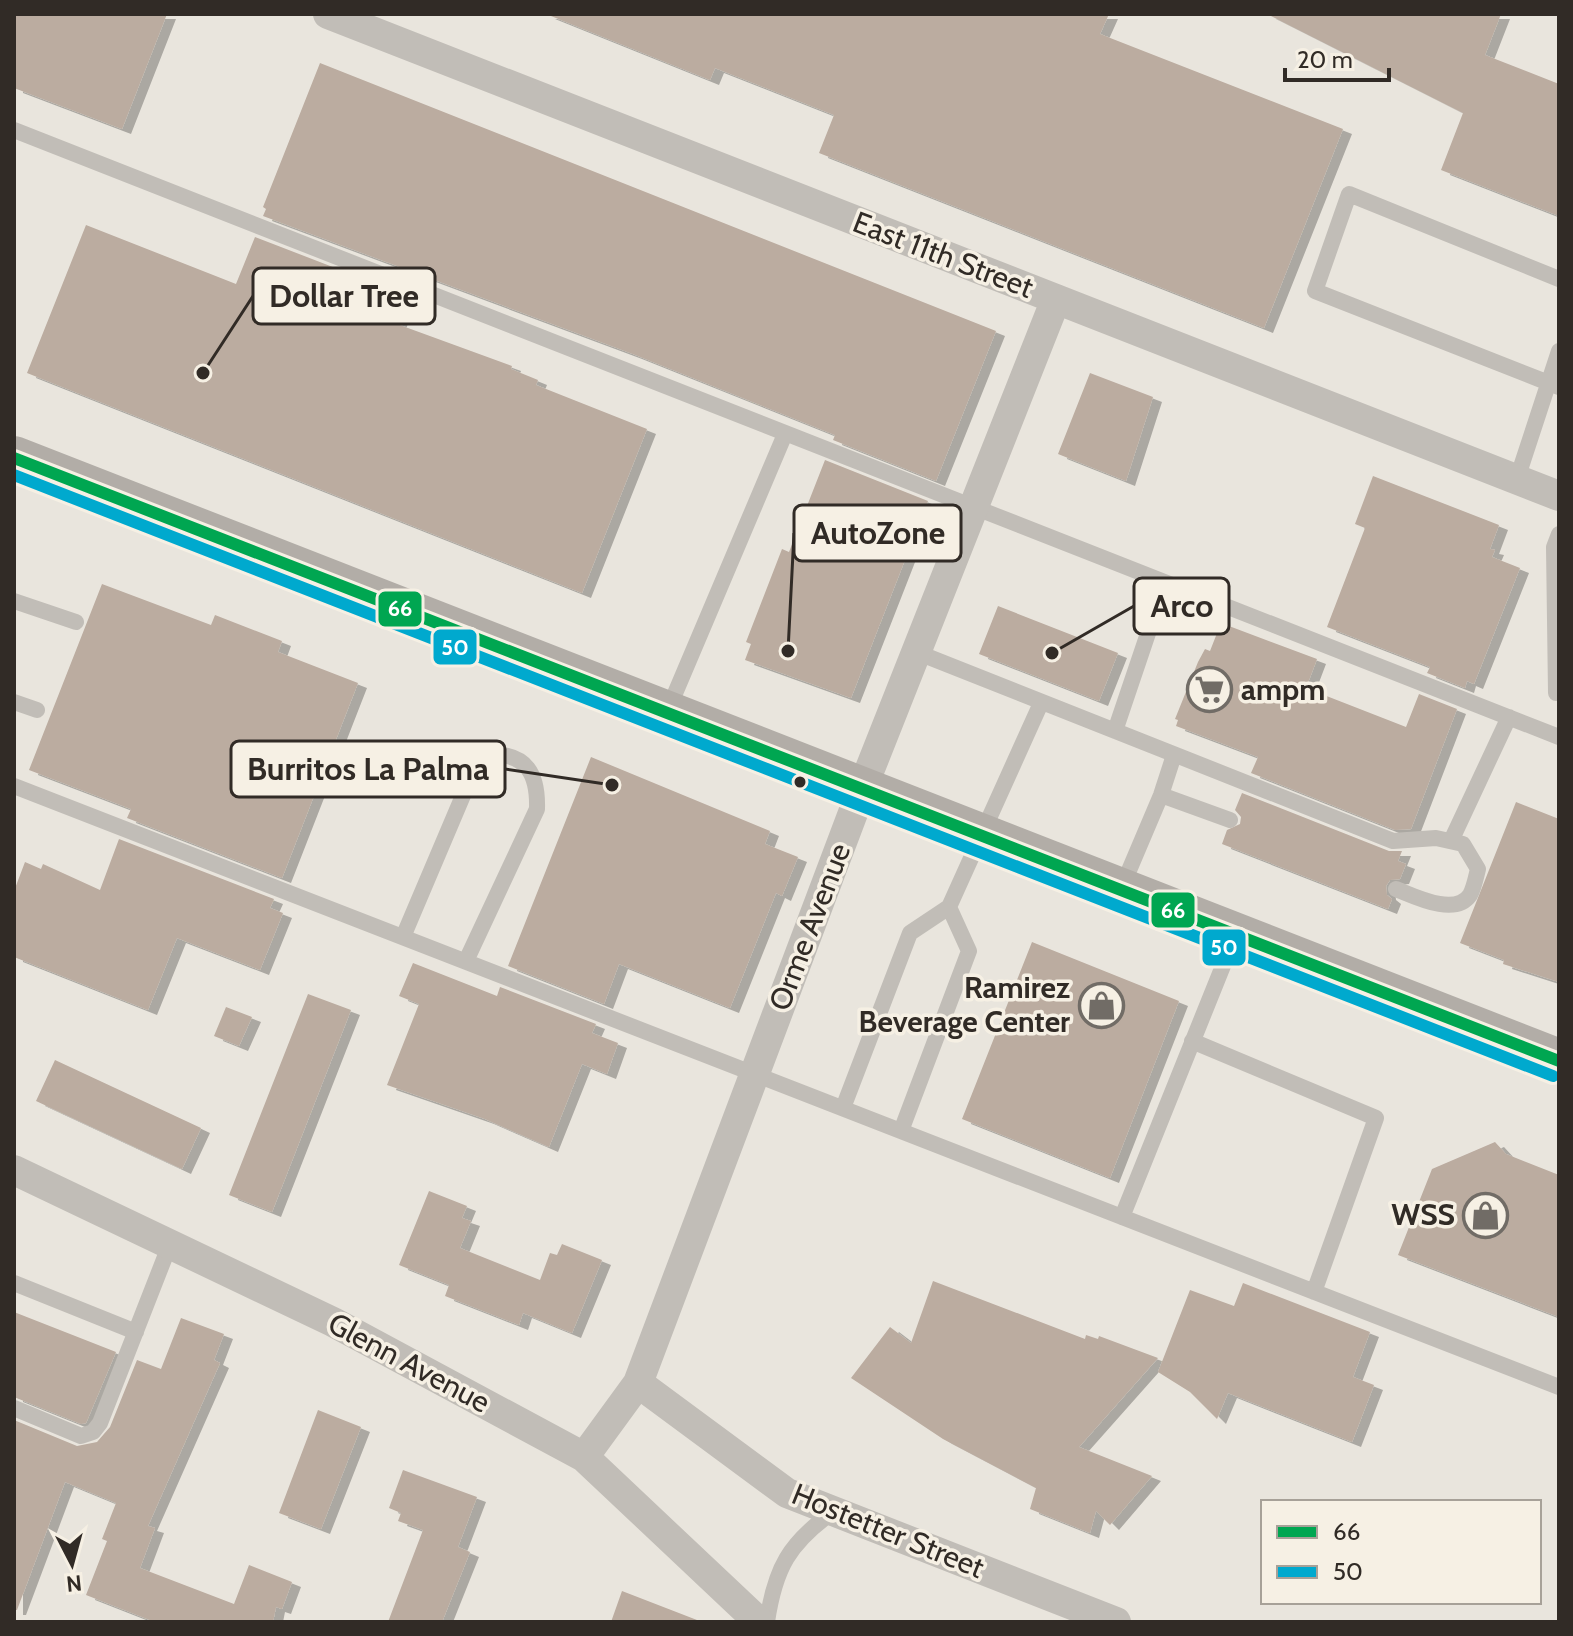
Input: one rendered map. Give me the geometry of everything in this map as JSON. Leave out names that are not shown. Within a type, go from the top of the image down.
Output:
[{"type":"main road","points":[[14,458],[1559,1061]]},
{"type":"street","name":"East 11th Street","points":[[328,14],[1559,496]]},
{"type":"street","name":"Orme Avenue","points":[[584,1457],[638,1383],[862,789],[1056,299]]},
{"type":"street","name":"Glenn Avenue","points":[[14,1170],[333,1322],[584,1457],[759,1622]]},
{"type":"street","name":"Hostetter Street","points":[[638,1383],[787,1493],[1116,1622]]},
{"type":"lane","points":[[14,130],[1559,737]]},
{"type":"lane","points":[[1553,385],[1315,291],[1349,194],[1559,279]]},
{"type":"lane","points":[[1517,479],[1553,385],[1559,351]]},
{"type":"lane","points":[[667,712],[785,434]]},
{"type":"lane","points":[[1556,693],[1554,547],[1559,534]]},
{"type":"lane","points":[[1115,731],[1165,583]]},
{"type":"lane","points":[[14,601],[76,622]]},
{"type":"lane","points":[[916,652],[1393,841],[1436,838],[1463,844],[1478,869],[1469,896],[1459,903],[1431,903],[1396,889]]},
{"type":"lane","points":[[14,702],[37,710]]},
{"type":"lane","points":[[843,1108],[910,933],[949,907],[1041,703]]},
{"type":"lane","points":[[1451,841],[1509,717]]},
{"type":"lane","points":[[403,937],[473,772],[490,754],[520,759],[531,769],[538,788],[537,809],[466,961]]},
{"type":"lane","points":[[1121,890],[1161,795],[1174,755]]},
{"type":"lane","points":[[14,786],[1559,1387]]},
{"type":"lane","points":[[1161,795],[1230,820]]},
{"type":"lane","points":[[901,1131],[969,951],[949,907]]},
{"type":"lane","points":[[1122,1217],[1235,935]]},
{"type":"lane","points":[[1192,1041],[1376,1118],[1314,1292]]},
{"type":"lane","points":[[14,1408],[81,1436],[93,1432],[100,1423],[170,1244]]},
{"type":"lane","points":[[14,1283],[136,1332]]},
{"type":"lane","points":[[767,1622],[772,1589],[782,1562],[808,1530],[834,1511]]},
{"type":"building","points":[[14,14],[167,14],[122,129],[14,88]]},
{"type":"building","points":[[546,14],[1109,14],[1100,34],[1343,129],[1264,328],[819,153],[834,115],[715,68],[710,80]]},
{"type":"building","points":[[1267,14],[1501,14],[1485,55],[1559,84],[1559,216],[1441,170],[1463,113]]},
{"type":"building","points":[[320,63],[996,331],[936,481],[833,440],[835,435],[633,354],[263,216],[266,209],[263,207]]},
{"type":"building","points":[[86,225],[236,284],[255,237],[408,296],[397,324],[512,366],[511,369],[538,380],[536,385],[647,429],[582,593],[27,373]]},
{"type":"building","points":[[1090,373],[1153,397],[1126,481],[1058,454]]},
{"type":"building","points":[[825,460],[928,501],[851,698],[745,660],[751,644],[746,642],[782,549],[789,552]]},
{"type":"building","points":[[1373,476],[1499,525],[1490,549],[1495,550],[1492,557],[1520,568],[1474,684],[1467,681],[1465,688],[1427,673],[1430,667],[1327,627],[1365,528],[1355,524]]},
{"type":"building","points":[[102,584],[211,625],[215,615],[282,641],[278,652],[358,683],[282,878],[127,818],[131,809],[29,770]]},
{"type":"building","points":[[998,606],[1118,653],[1099,701],[979,654]]},
{"type":"building","points":[[1221,623],[1317,659],[1306,688],[1406,727],[1419,694],[1457,709],[1411,829],[1395,830],[1251,773],[1258,757],[1176,726],[1178,720],[1175,719],[1198,662],[1205,649],[1210,651]]},
{"type":"building","points":[[591,757],[770,831],[765,844],[798,857],[782,896],[776,893],[730,1008],[619,964],[604,1004],[508,966]]},
{"type":"building","points":[[1242,793],[1389,851],[1402,851],[1398,861],[1406,864],[1400,879],[1390,880],[1386,886],[1387,895],[1392,899],[1388,909],[1222,844],[1227,830],[1240,824],[1241,817],[1235,810]]},
{"type":"building","points":[[1516,802],[1559,819],[1559,982],[1503,964],[1504,960],[1460,943]]},
{"type":"building","points":[[119,839],[274,899],[270,908],[283,913],[260,970],[177,938],[148,1010],[14,957],[14,891],[25,862],[41,869],[43,864],[100,890]]},
{"type":"building","points":[[1032,942],[1179,1001],[1110,1178],[962,1119]]},
{"type":"building","points":[[413,963],[497,996],[500,987],[596,1024],[592,1033],[618,1043],[607,1074],[582,1064],[549,1147],[485,1119],[387,1085],[419,1004],[399,996]]},
{"type":"building","points":[[308,994],[351,1010],[272,1212],[229,1195]]},
{"type":"building","points":[[226,1007],[252,1017],[239,1046],[214,1036]]},
{"type":"building","points":[[55,1060],[201,1128],[182,1169],[36,1101]]},
{"type":"building","name":"WSS","points":[[1495,1142],[1506,1154],[1559,1175],[1559,1317],[1398,1255],[1432,1169]]},
{"type":"building","points":[[429,1191],[467,1206],[462,1218],[471,1221],[460,1248],[540,1280],[550,1253],[557,1255],[562,1244],[602,1260],[572,1333],[523,1313],[519,1325],[445,1296],[449,1285],[399,1265]]},
{"type":"building","points":[[933,1281],[1085,1339],[1086,1335],[1098,1339],[1099,1336],[1158,1358],[1079,1447],[1152,1476],[1110,1525],[1096,1511],[1090,1533],[1030,1509],[1036,1488],[943,1439],[851,1378],[890,1327],[911,1343]]},
{"type":"building","points":[[1243,1283],[1370,1332],[1353,1377],[1374,1385],[1352,1442],[1228,1393],[1217,1419],[1190,1392],[1158,1372],[1190,1290],[1234,1306]]},
{"type":"building","points":[[14,1312],[116,1352],[86,1423],[81,1424],[14,1397]]},
{"type":"building","points":[[181,1318],[224,1334],[214,1360],[220,1363],[148,1526],[155,1528],[140,1568],[234,1604],[249,1565],[292,1582],[282,1609],[276,1607],[273,1622],[155,1622],[86,1595],[107,1541],[102,1539],[116,1503],[65,1482],[17,1610],[14,1610],[14,1420],[77,1446],[97,1442],[110,1427],[137,1360],[161,1369]]},
{"type":"building","points":[[318,1410],[361,1427],[321,1529],[279,1513]]},
{"type":"building","points":[[403,1470],[477,1497],[458,1547],[470,1552],[442,1622],[388,1622],[423,1530],[398,1521],[401,1513],[389,1508]]},
{"type":"building","points":[[622,1591],[697,1620],[697,1622],[611,1622]]},
{"type":"transit line","name":"66","points":[[14,458],[1559,1061]]},
{"type":"transit line","name":"50","points":[[14,475],[1553,1076]]},
{"type":"place","name":"Dollar Tree","points":[[203,373]]},
{"type":"place","name":"AutoZone","points":[[788,651]]},
{"type":"place","name":"Arco","points":[[1052,653]]},
{"type":"place","name":"ampm","points":[[1210,690]]},
{"type":"place","name":"Burritos La Palma","points":[[612,785]]},
{"type":"place","name":"Ramirez Beverage Center","points":[[1101,1005]]},
{"type":"place","name":"WSS","points":[[1486,1215]]}]
